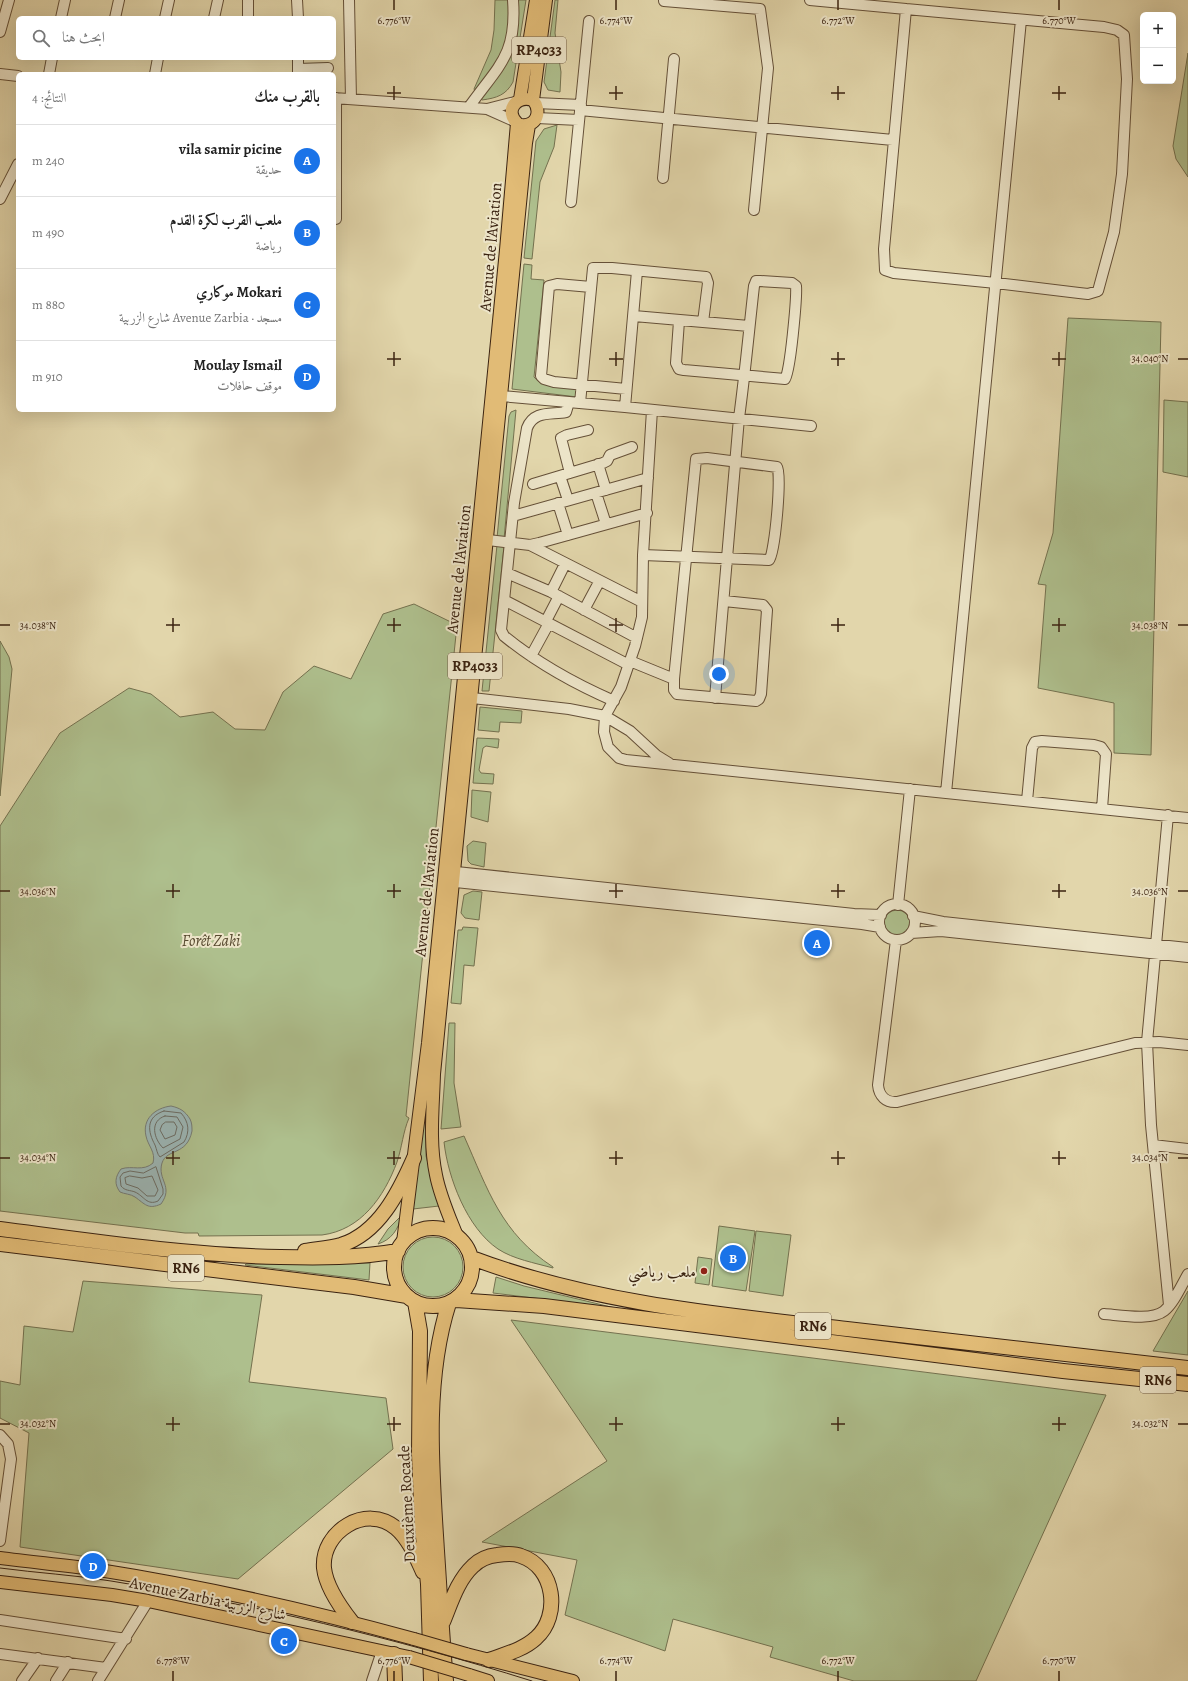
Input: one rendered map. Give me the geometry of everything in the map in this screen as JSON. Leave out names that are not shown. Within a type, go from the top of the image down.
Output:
[{"type":"highway","points":[[257,1257],[327,1248],[355,1239],[367,1231],[386,1209],[414,1158]]},
{"type":"highway","name":"RN6","points":[[0,1229],[191,1253],[257,1257],[351,1257],[400,1247],[419,1231],[429,1229],[443,1230],[457,1236]]},
{"type":"highway","points":[[453,1301],[465,1292],[473,1270],[472,1258],[466,1246],[457,1236]]},
{"type":"highway","name":"RN6","points":[[0,1244],[354,1287],[411,1299],[432,1307],[453,1301],[544,1306],[1063,1371],[1188,1384]]},
{"type":"highway","points":[[400,1247],[395,1260],[395,1275],[400,1289],[411,1299]]},
{"type":"highway","name":"RN6","points":[[472,1258],[558,1286],[605,1296],[683,1309],[1034,1352],[1188,1368]]},
{"type":"highway","name":"Deuxième Rocade","points":[[411,1299],[420,1331],[419,1454],[422,1527],[428,1584],[431,1681]]},
{"type":"highway","name":"Deuxième Rocade","points":[[446,1681],[441,1626],[433,1478],[433,1408],[435,1373],[440,1338],[453,1301]]},
{"type":"highway","points":[[352,1622],[328,1583],[324,1561],[332,1537],[349,1524],[359,1520],[378,1520],[396,1528],[408,1542],[428,1584]]},
{"type":"highway","points":[[441,1626],[461,1580],[474,1565],[491,1556],[502,1554],[521,1556],[530,1560],[543,1574],[551,1593],[552,1605],[548,1623],[536,1638],[524,1647],[489,1660]]},
{"type":"highway","points":[[388,1653],[396,1681]]},
{"type":"main road","name":"Avenue de l'Aviation","points":[[457,1236],[440,1191],[433,1158],[434,1074],[449,877],[515,122],[511,111],[518,101],[536,0]]},
{"type":"main road","name":"Avenue de l'Aviation","points":[[400,1247],[414,1158],[472,698],[488,540],[500,396],[526,143],[538,109],[534,102],[546,0]]},
{"type":"main road","points":[[518,101],[534,102]]},
{"type":"main road","points":[[515,122],[521,125],[533,121]]},
{"type":"main road","name":"Avenue Zarbia شارع الزربية","points":[[0,1558],[101,1571],[225,1594],[352,1622],[489,1660]]},
{"type":"main road","name":"Avenue Zarbia شارع الزربية","points":[[0,1582],[112,1595],[148,1601],[408,1657],[488,1681]]},
{"type":"main road","points":[[489,1660],[573,1681]]},
{"type":"street","points":[[0,32],[2,18],[9,0]]},
{"type":"street","points":[[61,16],[65,0]]},
{"type":"street","points":[[115,16],[119,0]]},
{"type":"street","points":[[165,16],[169,0]]},
{"type":"street","points":[[214,16],[218,0]]},
{"type":"street","points":[[248,0],[248,16]]},
{"type":"street","points":[[297,0],[298,16]]},
{"type":"street","points":[[349,0],[351,99]]},
{"type":"street","points":[[469,107],[504,60],[508,52],[513,33],[513,0]]},
{"type":"street","points":[[810,0],[906,9],[1113,29],[1120,31],[1124,35],[1127,79],[1122,174],[1114,232],[1098,291],[1093,293],[1079,293],[996,282],[894,273],[884,270],[883,264],[893,140],[906,9]]},
{"type":"street","points":[[664,1],[759,4],[768,68],[754,210]]},
{"type":"street","points":[[946,793],[1020,20]]},
{"type":"street","points":[[571,202],[589,21]]},
{"type":"street","points":[[663,178],[667,118],[674,59]]},
{"type":"street","points":[[49,72],[52,60]]},
{"type":"street","points":[[155,72],[158,60]]},
{"type":"street","points":[[298,60],[298,72],[328,68]]},
{"type":"street","points":[[0,74],[16,76]]},
{"type":"street","points":[[336,98],[487,109],[515,122]]},
{"type":"street","points":[[487,109],[518,101]]},
{"type":"street","points":[[534,102],[580,112],[667,118],[893,140]]},
{"type":"street","points":[[533,121],[580,112]]},
{"type":"street","points":[[0,199],[16,168]]},
{"type":"street","points":[[580,403],[592,270],[594,268],[707,278],[708,283],[703,322]]},
{"type":"street","points":[[625,407],[637,271]]},
{"type":"street","points":[[679,321],[676,362],[677,368],[744,376],[787,378],[796,298],[795,285],[774,281],[756,282],[749,326],[744,376],[739,418],[715,698]]},
{"type":"street","points":[[591,287],[550,285],[546,305],[541,376],[546,380],[626,389]]},
{"type":"street","points":[[634,316],[749,326]]},
{"type":"street","points":[[500,396],[811,426]]},
{"type":"street","points":[[569,402],[566,412],[537,415],[528,423],[513,516],[501,625],[502,633],[510,641],[531,656],[559,673],[614,701]]},
{"type":"street","points":[[652,410],[647,513],[643,554],[642,617],[630,663],[614,701],[605,716],[606,740],[608,747],[619,758],[673,765],[1188,818]]},
{"type":"street","points":[[568,535],[563,502],[565,474],[561,438],[588,430]]},
{"type":"street","points":[[533,484],[607,461],[610,455],[632,447]]},
{"type":"street","points":[[643,554],[686,555],[764,561],[771,559],[780,472],[777,467],[700,457],[696,459],[686,555],[674,679],[674,690],[677,694],[747,701],[758,700],[761,694],[765,647],[767,616],[765,607],[763,605],[724,601]]},
{"type":"street","points":[[598,464],[606,490]]},
{"type":"street","points":[[513,516],[648,478]]},
{"type":"street","points":[[596,493],[606,524]]},
{"type":"street","points":[[530,545],[647,513]]},
{"type":"street","points":[[488,540],[511,542],[537,547],[599,582],[642,602]]},
{"type":"street","points":[[531,656],[547,622],[565,564]]},
{"type":"street","points":[[507,573],[555,594],[637,638]]},
{"type":"street","points":[[584,610],[599,582]]},
{"type":"street","points":[[504,600],[630,663],[674,679]]},
{"type":"street","points":[[472,698],[569,709],[605,716],[630,731],[656,755],[673,765]]},
{"type":"street","points":[[1027,801],[1032,748],[1035,742],[1042,740],[1094,745],[1102,747],[1106,754],[1102,809]]},
{"type":"street","points":[[898,905],[910,789]]},
{"type":"street","points":[[1168,816],[1147,1042],[1153,1145],[1169,1305]]},
{"type":"street","points":[[449,877],[854,914],[881,915]]},
{"type":"street","points":[[449,877],[880,927]]},
{"type":"street","points":[[911,933],[914,922],[913,916],[907,908],[898,905],[888,907],[881,915],[880,927],[886,936],[896,940],[906,937],[911,933],[941,931],[994,932],[1156,949],[1188,957]]},
{"type":"street","points":[[913,916],[994,932]]},
{"type":"street","points":[[896,940],[878,1085],[880,1093],[889,1102],[897,1102],[1124,1046],[1147,1042],[1188,1045]]},
{"type":"street","points":[[1156,949],[1188,948]]},
{"type":"street","points":[[1153,1145],[1188,1149]]},
{"type":"street","points":[[1104,1314],[1153,1316],[1161,1313],[1169,1305],[1188,1274]]},
{"type":"street","points":[[0,1434],[8,1444],[11,1459],[0,1541]]},
{"type":"street","points":[[98,1681],[126,1639],[148,1601]]},
{"type":"street","points":[[0,1620],[126,1639]]},
{"type":"street","points":[[372,1681],[388,1653]]},
{"type":"street","points":[[0,1654],[106,1668]]},
{"type":"street","points":[[22,1681],[38,1658]]},
{"type":"street","points":[[56,1681],[68,1662]]},
{"type":"green space","points":[[495,0],[509,0],[511,19],[505,50],[475,91],[474,89],[491,50],[494,30]]},
{"type":"green space","points":[[516,0],[526,0],[513,82],[504,93],[482,100],[480,98],[505,63]]},
{"type":"green space","points":[[555,0],[558,0],[555,33],[561,72],[560,92],[548,90],[544,82]]},
{"type":"green space","points":[[1188,53],[1188,177],[1176,159],[1173,146]]},
{"type":"green space","points":[[557,125],[554,147],[540,182],[532,259],[524,258],[536,141],[544,129]]},
{"type":"green space","points":[[524,264],[532,265],[531,279],[544,280],[534,377],[537,381],[548,385],[578,387],[577,397],[512,389]]},
{"type":"green space","points":[[1068,318],[1161,322],[1151,755],[1114,753],[1114,703],[1038,688],[1046,585],[1038,584],[1053,533]]},
{"type":"green space","points":[[1164,400],[1188,402],[1188,477],[1163,472]]},
{"type":"green space","points":[[516,410],[504,539],[497,538],[509,416],[511,412]]},
{"type":"green space","points":[[497,545],[504,546],[489,691],[482,691]]},
{"type":"green space","name":"Forêt Zaki","points":[[414,604],[457,625],[406,1116],[409,1118],[397,1162],[392,1175],[378,1199],[359,1219],[336,1232],[322,1235],[199,1236],[198,1233],[185,1233],[0,1211],[0,826],[60,733],[129,688],[151,694],[180,717],[213,712],[235,729],[265,730],[283,692],[314,666],[351,679],[383,614]]},
{"type":"green space","points":[[0,641],[9,657],[12,669],[0,796]]},
{"type":"green space","points":[[480,707],[522,711],[521,723],[500,722],[499,732],[478,730]]},
{"type":"green space","points":[[477,738],[499,739],[498,748],[486,746],[483,748],[479,770],[481,773],[494,774],[493,784],[473,783]]},
{"type":"green space","points":[[472,790],[491,792],[488,822],[471,817]]},
{"type":"green space","points":[[473,841],[486,843],[484,867],[471,864],[468,861],[467,846]]},
{"type":"green space","points":[[473,891],[482,892],[479,920],[465,918],[461,913],[464,895]]},
{"type":"green space","points":[[897,910],[906,914],[910,923],[906,932],[897,936],[888,932],[884,923],[888,914]]},
{"type":"green space","points":[[463,927],[478,928],[474,966],[464,965],[461,1004],[451,1003],[458,930],[462,930]]},
{"type":"green space","points":[[449,1023],[455,1023],[454,1083],[461,1127],[441,1129]]},
{"type":"green space","points":[[425,1099],[428,1099],[426,1156],[439,1206],[413,1209]]},
{"type":"green space","points":[[464,1136],[489,1192],[508,1225],[535,1254],[553,1268],[524,1260],[498,1249],[487,1240],[468,1215],[450,1171],[444,1142]]},
{"type":"green space","points":[[401,1216],[394,1233],[387,1240],[378,1244],[388,1229]]},
{"type":"green space","points":[[719,1226],[755,1231],[746,1291],[712,1286]]},
{"type":"green space","points":[[756,1231],[791,1235],[783,1296],[749,1291]]},
{"type":"green space","points":[[433,1237],[450,1242],[458,1250],[463,1267],[458,1284],[450,1292],[433,1297],[416,1292],[408,1284],[403,1267],[408,1250],[416,1242]]},
{"type":"green space","name":"ملعب رياضي","points":[[698,1257],[712,1259],[709,1285],[695,1283]]},
{"type":"green space","points":[[370,1263],[369,1280],[245,1265],[246,1264]]},
{"type":"green space","points":[[496,1277],[524,1286],[615,1308],[493,1293]]},
{"type":"green space","points":[[83,1281],[262,1295],[249,1382],[386,1398],[393,1449],[238,1579],[20,1547],[29,1433],[0,1418],[0,1381],[20,1385],[24,1326],[73,1332]]},
{"type":"green space","points":[[1188,1291],[1188,1355],[1153,1351]]},
{"type":"green space","points":[[511,1320],[1106,1395],[976,1681],[854,1681],[770,1657],[773,1647],[673,1619],[665,1651],[565,1615],[577,1560],[482,1542],[607,1461]]},
{"type":"water","points":[[171,1106],[180,1109],[186,1114],[191,1120],[192,1131],[186,1144],[182,1148],[168,1155],[162,1163],[161,1169],[166,1188],[165,1198],[161,1204],[157,1206],[150,1206],[144,1204],[133,1196],[120,1192],[116,1183],[116,1178],[121,1169],[141,1168],[149,1166],[153,1163],[153,1152],[146,1136],[146,1124],[151,1115],[155,1112]]},
{"type":"tram line","points":[[0,1568],[111,1581],[270,1611],[428,1650],[532,1681]]},
{"type":"place","name":"vila samir picine","points":[[817,943]]},
{"type":"place","name":"ملعب القرب لكرة القدم","points":[[733,1258]]},
{"type":"place","name":"ملعب رياضي","points":[[704,1271]]},
{"type":"place","name":"Moulay Ismail","points":[[93,1566]]},
{"type":"place","name":"Mokari موكاري","points":[[284,1641]]}]
